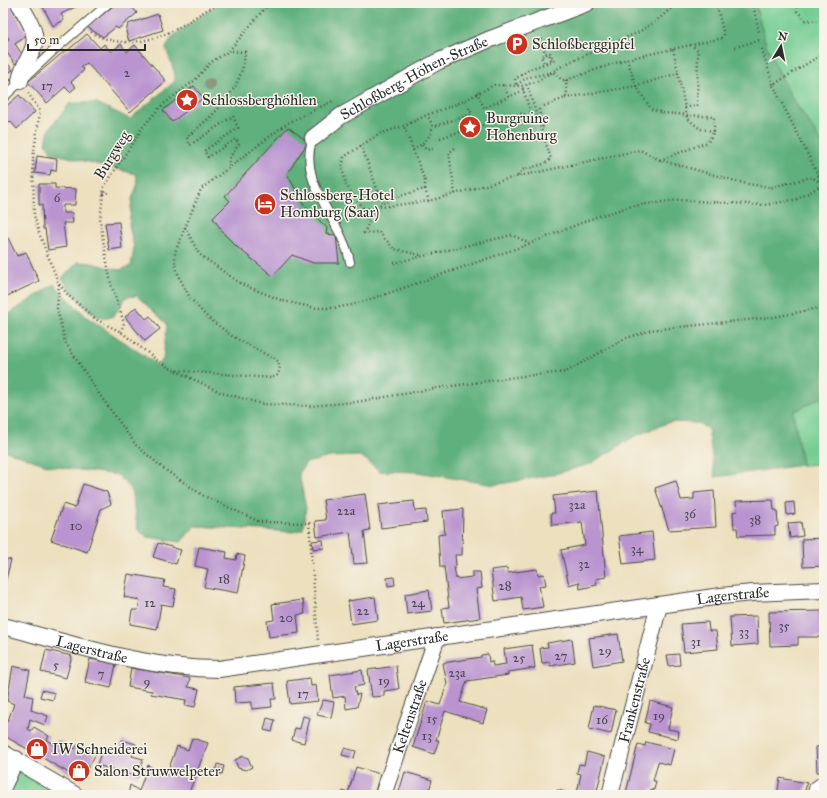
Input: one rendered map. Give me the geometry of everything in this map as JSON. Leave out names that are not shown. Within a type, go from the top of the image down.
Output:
[{"type":"street","points":[[19,3],[32,26],[35,40],[33,49],[25,63],[20,81]]},
{"type":"street","name":"Schloßberg-Höhen-Straße","points":[[313,138],[341,116],[437,62],[501,34],[587,3]]},
{"type":"street","name":"Lagerstraße","points":[[3,626],[127,657],[202,669],[219,668],[753,593],[824,590]]},
{"type":"street","name":"Frankenstraße","points":[[610,795],[659,605]]},
{"type":"street","name":"Keltenstraße","points":[[383,795],[437,637]]},
{"type":"street","points":[[3,787],[9,756],[75,795]]},
{"type":"street","points":[[816,795],[817,789],[824,784]]},
{"type":"lane","points":[[91,19],[102,3]]},
{"type":"lane","points":[[3,98],[20,81],[109,3]]},
{"type":"lane","points":[[313,138],[308,157],[312,177],[344,242],[350,262]]},
{"type":"path","points":[[82,27],[107,41],[134,44],[174,31],[214,6],[229,3]]},
{"type":"path","name":"Burgweg","points":[[121,332],[124,323],[111,284],[100,220],[104,187],[143,127],[160,107],[195,80],[210,63],[229,51],[269,3]]},
{"type":"path","points":[[420,255],[394,249],[379,232],[364,233],[369,222],[364,209],[346,185],[342,167],[344,157],[379,134],[404,126],[465,100],[477,92],[494,85],[527,85],[565,64],[639,32],[660,18],[670,9],[670,3]]},
{"type":"path","points":[[553,72],[562,80],[566,80],[627,59],[724,37],[716,3]]},
{"type":"path","points":[[753,3],[759,33]]},
{"type":"path","points":[[798,3],[797,12],[805,20],[817,21]]},
{"type":"path","points":[[735,47],[760,40]]},
{"type":"path","points":[[685,108],[697,105],[698,50],[689,44]]},
{"type":"path","points":[[517,85],[515,79],[530,69],[552,61],[549,54],[541,56],[544,63],[549,62],[554,60],[550,53],[545,53],[543,47]]},
{"type":"path","points":[[673,48],[686,114],[688,118],[700,129],[714,131]]},
{"type":"path","points":[[762,49],[773,84],[823,184]]},
{"type":"path","points":[[228,166],[230,157],[239,144],[236,139],[208,157],[204,151],[238,128],[233,116],[190,145],[187,137],[224,104],[239,80],[244,66],[245,52],[229,51]]},
{"type":"path","points":[[773,84],[824,54]]},
{"type":"path","points":[[627,59],[636,86],[651,108],[663,113],[686,114],[714,118],[714,131],[708,142],[660,160]]},
{"type":"path","points":[[824,61],[820,67],[824,77]]},
{"type":"path","points":[[517,85],[526,78],[553,72]]},
{"type":"path","points":[[544,106],[565,98],[636,86],[678,73]]},
{"type":"path","points":[[565,98],[567,94],[566,80]]},
{"type":"path","points":[[20,81],[40,111],[33,158],[34,215],[39,233],[59,284],[81,308],[97,320],[121,332],[157,360],[173,370],[220,392],[262,404],[310,406],[356,402],[438,388],[484,383],[523,376],[566,372],[624,339],[651,330],[775,317],[824,307]]},
{"type":"path","points":[[503,85],[509,97]]},
{"type":"path","points":[[518,176],[522,170],[544,164],[551,159],[527,85]]},
{"type":"path","points":[[440,138],[523,113],[529,119],[532,117],[522,86]]},
{"type":"path","points":[[477,92],[484,108],[524,90]]},
{"type":"path","points":[[432,127],[472,114],[465,100]]},
{"type":"path","points":[[539,109],[545,126],[541,128]]},
{"type":"path","points":[[413,150],[422,145],[432,133],[432,127],[427,115]]},
{"type":"path","points":[[404,126],[425,181],[425,189],[429,201]]},
{"type":"path","points":[[173,370],[271,378],[278,375],[280,367],[278,361],[232,336],[207,317],[190,298],[179,277],[175,264],[175,252],[201,189],[228,166],[272,134]]},
{"type":"path","points":[[361,145],[382,202]]},
{"type":"path","points":[[422,145],[427,150],[433,148]]},
{"type":"path","points":[[455,194],[449,153],[456,147]]},
{"type":"path","points":[[364,209],[429,201],[518,176],[640,150],[660,160],[747,184],[772,187],[812,177],[823,184]]},
{"type":"path","points":[[544,164],[546,170]]},
{"type":"path","points":[[819,175],[824,174]]},
{"type":"path","points":[[185,226],[199,254],[241,284],[283,301],[316,308],[352,305],[529,244],[596,217],[632,206],[678,200],[764,205],[798,199],[823,184]]},
{"type":"path","points":[[375,207],[382,202],[425,189]]},
{"type":"path","points":[[103,194],[110,192]]},
{"type":"path","points":[[394,263],[420,255],[512,235],[529,244]]},
{"type":"path","points":[[59,284],[57,308],[65,342],[99,394],[136,445],[164,469],[204,496],[260,522],[309,523],[319,653]]},
{"type":"green space","points":[[219,3],[755,3],[766,45],[790,95],[824,146],[824,400],[820,398],[793,412],[802,465],[715,477],[708,429],[698,423],[670,422],[635,436],[590,464],[551,475],[494,485],[417,472],[380,471],[361,456],[330,457],[306,463],[299,474],[306,508],[303,529],[293,532],[195,526],[181,542],[147,537],[138,530],[131,490],[118,475],[50,466],[3,450],[3,318],[54,284],[87,317],[158,365],[163,359],[167,324],[137,296],[126,297],[114,315],[107,318],[100,317],[92,313],[84,306],[62,278],[78,262],[91,263],[120,270],[131,266],[134,248],[129,225],[132,199],[138,183],[136,174],[52,153],[46,143],[49,129],[70,103],[97,103],[130,119],[175,81],[175,74],[166,48],[172,37]]},
{"type":"green space","points":[[755,3],[824,3],[824,146],[790,95],[766,45]]},
{"type":"green space","points":[[820,398],[824,400],[824,464],[802,465],[793,412]]},
{"type":"green space","points":[[3,764],[26,775],[56,795],[3,795]]},
{"type":"building","points":[[3,3],[9,3],[28,35],[15,44],[24,57],[15,64],[3,47],[3,44],[9,39],[3,29]]},
{"type":"building","points":[[41,3],[78,3],[79,5],[61,14],[64,20],[53,26]]},
{"type":"building","points":[[117,3],[129,3],[137,13],[118,29],[116,27],[103,37],[87,27]]},
{"type":"building","points":[[158,14],[163,30],[129,41],[126,32],[128,24]]},
{"type":"building","points":[[87,34],[100,48],[104,44],[111,52],[121,44],[127,52],[135,45],[166,81],[130,112],[87,63],[81,67],[84,70],[71,82],[76,87],[70,92],[65,87],[47,103],[28,82]]},
{"type":"building","points":[[8,64],[13,70],[6,74],[11,80],[3,84],[3,68]]},
{"type":"building","points":[[194,86],[203,98],[172,122],[163,110]]},
{"type":"building","points":[[19,95],[35,112],[17,129],[10,121],[3,128],[3,109]]},
{"type":"building","name":"Schlossberg-Hotel Homburg (Saar)","points":[[288,127],[308,142],[287,174],[305,206],[327,228],[326,234],[336,235],[339,263],[313,263],[292,255],[273,276],[237,247],[225,235],[213,218],[230,201],[225,196]]},
{"type":"building","points":[[37,156],[57,159],[56,171],[51,170],[50,175],[35,173]]},
{"type":"building","points":[[39,184],[55,184],[55,188],[76,189],[75,205],[63,205],[63,213],[72,213],[73,223],[63,223],[66,247],[48,250],[45,229],[43,229],[42,205],[39,205]]},
{"type":"building","points":[[119,222],[122,248],[109,250],[105,223]]},
{"type":"building","points":[[3,234],[4,237],[8,238],[17,256],[26,252],[39,281],[3,298]]},
{"type":"building","points":[[136,307],[146,319],[150,316],[160,329],[145,341],[125,317]]},
{"type":"building","points":[[676,481],[681,500],[694,499],[694,493],[714,491],[716,527],[669,530],[655,488]]},
{"type":"building","points":[[83,484],[107,492],[111,504],[101,509],[87,552],[51,540],[63,504],[75,508]]},
{"type":"building","points":[[598,491],[606,577],[596,579],[597,585],[580,589],[579,582],[569,585],[561,550],[585,545],[582,522],[552,525],[551,513],[555,513],[553,496]]},
{"type":"building","points":[[365,494],[370,530],[364,531],[368,563],[354,564],[350,532],[317,537],[315,521],[326,520],[323,500]]},
{"type":"building","points":[[773,500],[774,510],[777,510],[778,526],[775,527],[775,535],[738,536],[737,528],[734,528],[733,512],[737,511],[736,501]]},
{"type":"building","points":[[414,501],[415,511],[426,510],[427,522],[381,528],[378,505]]},
{"type":"building","points":[[794,502],[795,514],[787,515],[786,503]]},
{"type":"building","points":[[463,509],[462,555],[455,555],[456,566],[454,566],[456,579],[472,577],[472,572],[480,572],[482,588],[476,589],[480,618],[444,623],[442,608],[449,607],[444,567],[440,567],[438,535],[445,534],[443,511]]},
{"type":"building","points":[[801,522],[803,536],[790,538],[788,523]]},
{"type":"building","points":[[652,532],[655,560],[623,564],[619,536]]},
{"type":"building","points":[[824,538],[824,566],[803,567],[802,539]]},
{"type":"building","points":[[323,540],[324,548],[313,549],[312,541]]},
{"type":"building","points":[[158,543],[181,550],[176,564],[153,557]]},
{"type":"building","points":[[199,547],[227,552],[226,558],[236,560],[237,554],[245,556],[238,593],[204,587],[208,569],[195,566]]},
{"type":"building","points":[[3,558],[11,560],[4,587],[3,587]]},
{"type":"building","points":[[507,568],[508,573],[537,569],[538,575],[544,574],[546,585],[539,586],[543,607],[523,610],[521,597],[495,601],[491,570]]},
{"type":"building","points":[[128,574],[165,580],[163,587],[176,589],[173,606],[161,604],[157,629],[130,624],[132,610],[138,610],[140,600],[124,597]]},
{"type":"building","points":[[394,577],[395,585],[388,586],[387,578]]},
{"type":"building","points":[[429,590],[432,611],[407,614],[405,594]]},
{"type":"building","points":[[375,597],[378,620],[351,624],[348,601]]},
{"type":"building","points":[[303,600],[305,614],[297,615],[299,633],[269,637],[267,621],[274,620],[272,604]]},
{"type":"building","points":[[822,611],[823,637],[798,637],[798,645],[770,646],[769,612]]},
{"type":"building","points":[[757,616],[758,644],[732,646],[730,617]]},
{"type":"building","points":[[708,622],[709,631],[716,631],[718,649],[684,652],[681,624]]},
{"type":"building","points":[[618,634],[622,661],[593,666],[589,638]]},
{"type":"building","points":[[572,639],[575,662],[550,666],[550,662],[542,663],[540,648],[548,647],[547,643]]},
{"type":"building","points":[[532,645],[535,668],[508,672],[508,675],[467,681],[460,702],[487,710],[483,723],[445,711],[436,740],[439,740],[434,754],[413,747],[427,701],[440,705],[447,684],[443,663],[481,657],[481,655],[488,654],[489,662],[492,661],[493,666],[506,664],[504,649]]},
{"type":"building","points":[[46,650],[72,656],[66,678],[41,672]]},
{"type":"building","points":[[679,654],[680,665],[669,666],[667,655]]},
{"type":"building","points":[[90,659],[116,664],[111,688],[85,682]]},
{"type":"building","points":[[13,666],[30,670],[25,695],[33,697],[31,710],[48,716],[45,725],[30,719],[28,729],[31,731],[34,727],[49,736],[47,740],[58,746],[61,741],[75,749],[78,744],[96,754],[81,780],[3,735],[3,729],[14,704],[7,701]]},
{"type":"building","points":[[396,666],[399,689],[384,691],[384,696],[372,697],[368,670]]},
{"type":"building","points":[[131,668],[190,678],[188,687],[199,689],[195,707],[185,705],[186,700],[151,694],[152,691],[128,687]]},
{"type":"building","points":[[362,670],[364,685],[354,687],[356,695],[360,694],[357,707],[346,709],[345,696],[333,698],[330,675]]},
{"type":"building","points":[[310,678],[311,686],[316,685],[318,701],[290,704],[287,681]]},
{"type":"building","points":[[274,683],[276,699],[271,699],[272,707],[252,709],[252,702],[235,703],[234,687]]},
{"type":"building","points":[[42,690],[55,693],[53,700],[40,697]]},
{"type":"building","points":[[323,700],[334,702],[331,718],[317,715]]},
{"type":"building","points":[[650,701],[673,707],[668,729],[679,731],[678,739],[648,732],[650,724],[645,723]]},
{"type":"building","points":[[594,705],[616,710],[611,734],[589,729]]},
{"type":"building","points":[[303,716],[310,718],[304,743],[292,740],[295,728],[300,729]]},
{"type":"building","points":[[267,718],[275,720],[272,732],[264,730]]},
{"type":"building","points":[[192,738],[208,743],[188,795],[128,795],[130,785],[139,791],[148,765],[166,776],[177,746],[188,750]]},
{"type":"building","points":[[122,740],[136,744],[132,756],[143,759],[138,777],[97,765],[103,747],[119,752]]},
{"type":"building","points":[[646,742],[674,749],[670,765],[658,762],[653,781],[656,781],[654,790],[651,789],[649,795],[626,793],[638,744],[645,746]]},
{"type":"building","points":[[824,746],[824,772],[817,772],[816,747]]},
{"type":"building","points":[[344,748],[356,751],[354,758],[342,755]]},
{"type":"building","points":[[587,752],[605,757],[596,795],[577,793],[581,774],[577,773],[579,764],[584,765]]},
{"type":"building","points":[[243,756],[248,758],[252,767],[246,770],[238,768],[235,760]]},
{"type":"building","points":[[217,764],[224,766],[222,774],[215,773]]},
{"type":"building","points":[[356,767],[380,774],[374,795],[342,795],[343,791],[348,793]]},
{"type":"building","points":[[405,772],[432,780],[428,795],[398,795]]},
{"type":"building","points":[[780,778],[807,783],[804,795],[777,795]]},
{"type":"building","points":[[557,790],[572,794],[556,795]]},
{"type":"place","name":"Schloßberggipfel","points":[[517,44]]},
{"type":"place","name":"Schlossberghöhlen","points":[[187,100]]},
{"type":"place","name":"Burgruine Hohenburg","points":[[470,127]]},
{"type":"place","name":"Schlossberg-Hotel Homburg (Saar)","points":[[265,204]]},
{"type":"place","name":"IW Schneiderei","points":[[37,749]]},
{"type":"place","name":"Salon Struwwelpeter","points":[[79,771]]}]
